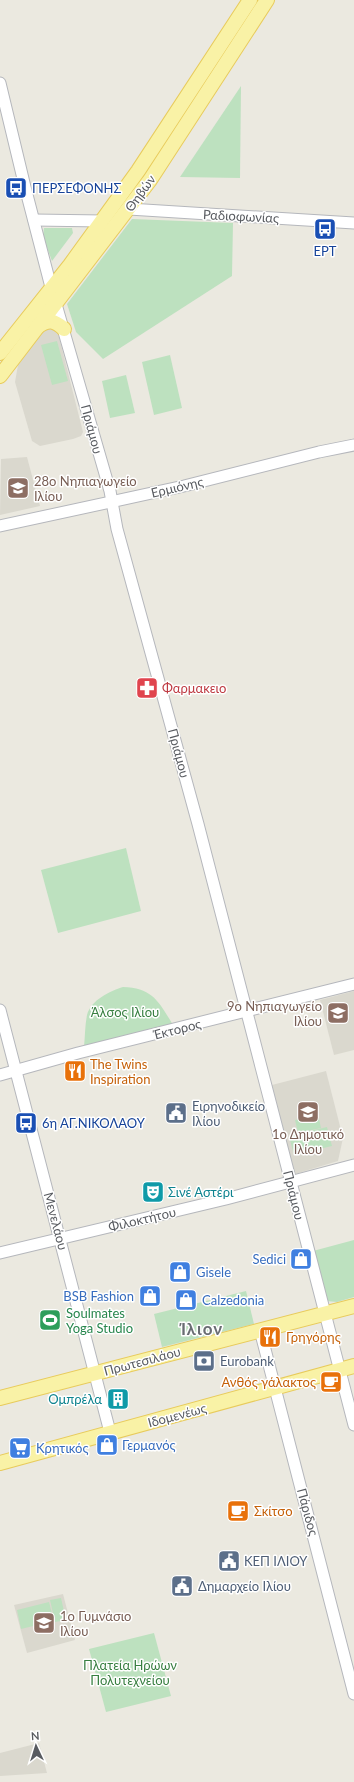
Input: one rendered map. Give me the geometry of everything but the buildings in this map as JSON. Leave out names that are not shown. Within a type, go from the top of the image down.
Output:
[{"type":"main road","name":"Θηβών","points":[[0,353],[103,221],[138,172],[250,0]]},
{"type":"main road","name":"Θηβών","points":[[0,376],[35,328],[81,272],[129,209],[201,103],[267,0]]},
{"type":"main road","points":[[35,328],[45,322],[54,321],[64,330]]},
{"type":"main road","name":"Πρωτεσιλάου","points":[[0,1398],[354,1306]]},
{"type":"main road","name":"Ιδομενέως","points":[[0,1463],[354,1366]]},
{"type":"street","name":"Πριάμου","points":[[0,83],[20,169],[51,287],[112,502],[117,529],[196,817],[354,1425]]},
{"type":"street","name":"Ραδιοφωνίας","points":[[129,209],[354,223]]},
{"type":"street","points":[[34,220],[103,221]]},
{"type":"street","name":"Ερμιόνης","points":[[0,526],[112,502],[354,445]]},
{"type":"street","name":"Έκτορος","points":[[0,1075],[354,984]]},
{"type":"street","name":"Μενελάου","points":[[0,1010],[96,1373],[110,1432]]},
{"type":"street","name":"Φιλοκτήτου","points":[[0,1253],[291,1183],[354,1165]]},
{"type":"street","name":"Πάριδος","points":[[260,1330],[354,1694]]},
{"type":"shaded area","points":[[43,327],[57,329],[83,432],[81,436],[73,439],[40,446],[32,441],[15,382],[18,365]]},
{"type":"shaded area","name":"28ο Νηπιαγωγείο Ιλίου","points":[[27,457],[40,506],[0,515],[1,459]]},
{"type":"shaded area","points":[[354,991],[354,1050],[334,1055],[320,1000]]},
{"type":"shaded area","name":"1ο Δημοτικό Ιλίου","points":[[326,1071],[343,1138],[338,1161],[295,1174],[272,1085]]},
{"type":"shaded area","name":"1ο Γυμνάσιο Ιλίου","points":[[63,1594],[75,1640],[27,1653],[14,1605]]},
{"type":"shaded area","points":[[39,1743],[47,1773],[0,1776],[0,1753]]},
{"type":"green space","points":[[241,86],[240,178],[180,177]]},
{"type":"green space","points":[[132,219],[233,223],[232,276],[103,359],[76,332],[67,304]]},
{"type":"green space","points":[[44,228],[72,228],[73,233],[52,261],[43,237]]},
{"type":"green space","points":[[57,341],[68,381],[52,385],[41,345]]},
{"type":"green space","points":[[170,355],[182,408],[154,415],[142,362]]},
{"type":"green space","points":[[126,375],[135,413],[110,418],[102,381]]},
{"type":"green space","points":[[126,848],[141,911],[58,933],[41,870]]},
{"type":"green space","name":"Άλσος Ιλίου","points":[[123,987],[142,990],[148,993],[159,1003],[173,1025],[84,1047],[86,1019],[92,1005],[112,991]]},
{"type":"green space","points":[[318,1114],[321,1128],[298,1133],[295,1120]]},
{"type":"green space","points":[[327,1127],[332,1146],[294,1155],[289,1136]]},
{"type":"green space","points":[[354,1240],[354,1297],[337,1302],[326,1301],[313,1251]]},
{"type":"green space","points":[[246,1291],[254,1324],[162,1347],[154,1314]]},
{"type":"green space","points":[[61,1598],[66,1620],[55,1622],[50,1600]]},
{"type":"green space","points":[[49,1602],[54,1621],[21,1629],[17,1610]]},
{"type":"green space","name":"Πλατεία Ηρώων Πολυτεχνείου","points":[[154,1633],[171,1696],[106,1712],[89,1649]]},
{"type":"place","name":"ΠΕΡΣΕΦΟΝΗΣ","points":[[16,188]]},
{"type":"place","name":"ΕΡΤ","points":[[325,229]]},
{"type":"place","name":"28ο Νηπιαγωγείο Ιλίου","points":[[18,488]]},
{"type":"place","name":"Φαρμακειο","points":[[147,688]]},
{"type":"place","name":"9ο Νηπιαγωγείο Ιλίου","points":[[338,1013]]},
{"type":"place","name":"The Twins Inspiration","points":[[75,1071]]},
{"type":"place","name":"1ο Δημοτικό Ιλίου","points":[[308,1112]]},
{"type":"place","name":"Ειρηνοδικείο Ιλίου","points":[[176,1113]]},
{"type":"place","name":"6η ΑΓ.ΝΙΚΟΛΑΟΥ","points":[[26,1123]]},
{"type":"place","name":"Σινέ Αστέρι","points":[[153,1192]]},
{"type":"place","name":"Sedici","points":[[301,1259]]},
{"type":"place","name":"Gisele","points":[[180,1272]]},
{"type":"place","name":"BSB Fashion","points":[[150,1296]]},
{"type":"place","name":"Calzedonia","points":[[186,1300]]},
{"type":"place","name":"Soulmates Yoga Studio","points":[[50,1320]]},
{"type":"place","name":"Γρηγόρης","points":[[270,1337]]},
{"type":"place","name":"Eurobank","points":[[204,1361]]},
{"type":"place","name":"Ανθός γάλακτος","points":[[331,1382]]},
{"type":"place","name":"Ομπρέλα","points":[[118,1399]]},
{"type":"place","name":"Γερμανός","points":[[107,1445]]},
{"type":"place","name":"Κρητικός","points":[[20,1448]]},
{"type":"place","name":"Σκίτσο","points":[[238,1511]]},
{"type":"place","name":"ΚΕΠ ΙΛΙΟΥ","points":[[229,1561]]},
{"type":"place","name":"Δημαρχείο Ιλίου","points":[[182,1586]]},
{"type":"place","name":"1ο Γυμνάσιο Ιλίου","points":[[44,1623]]},
{"type":"district","name":"Ίλιον","points":[[202,1328]]}]
